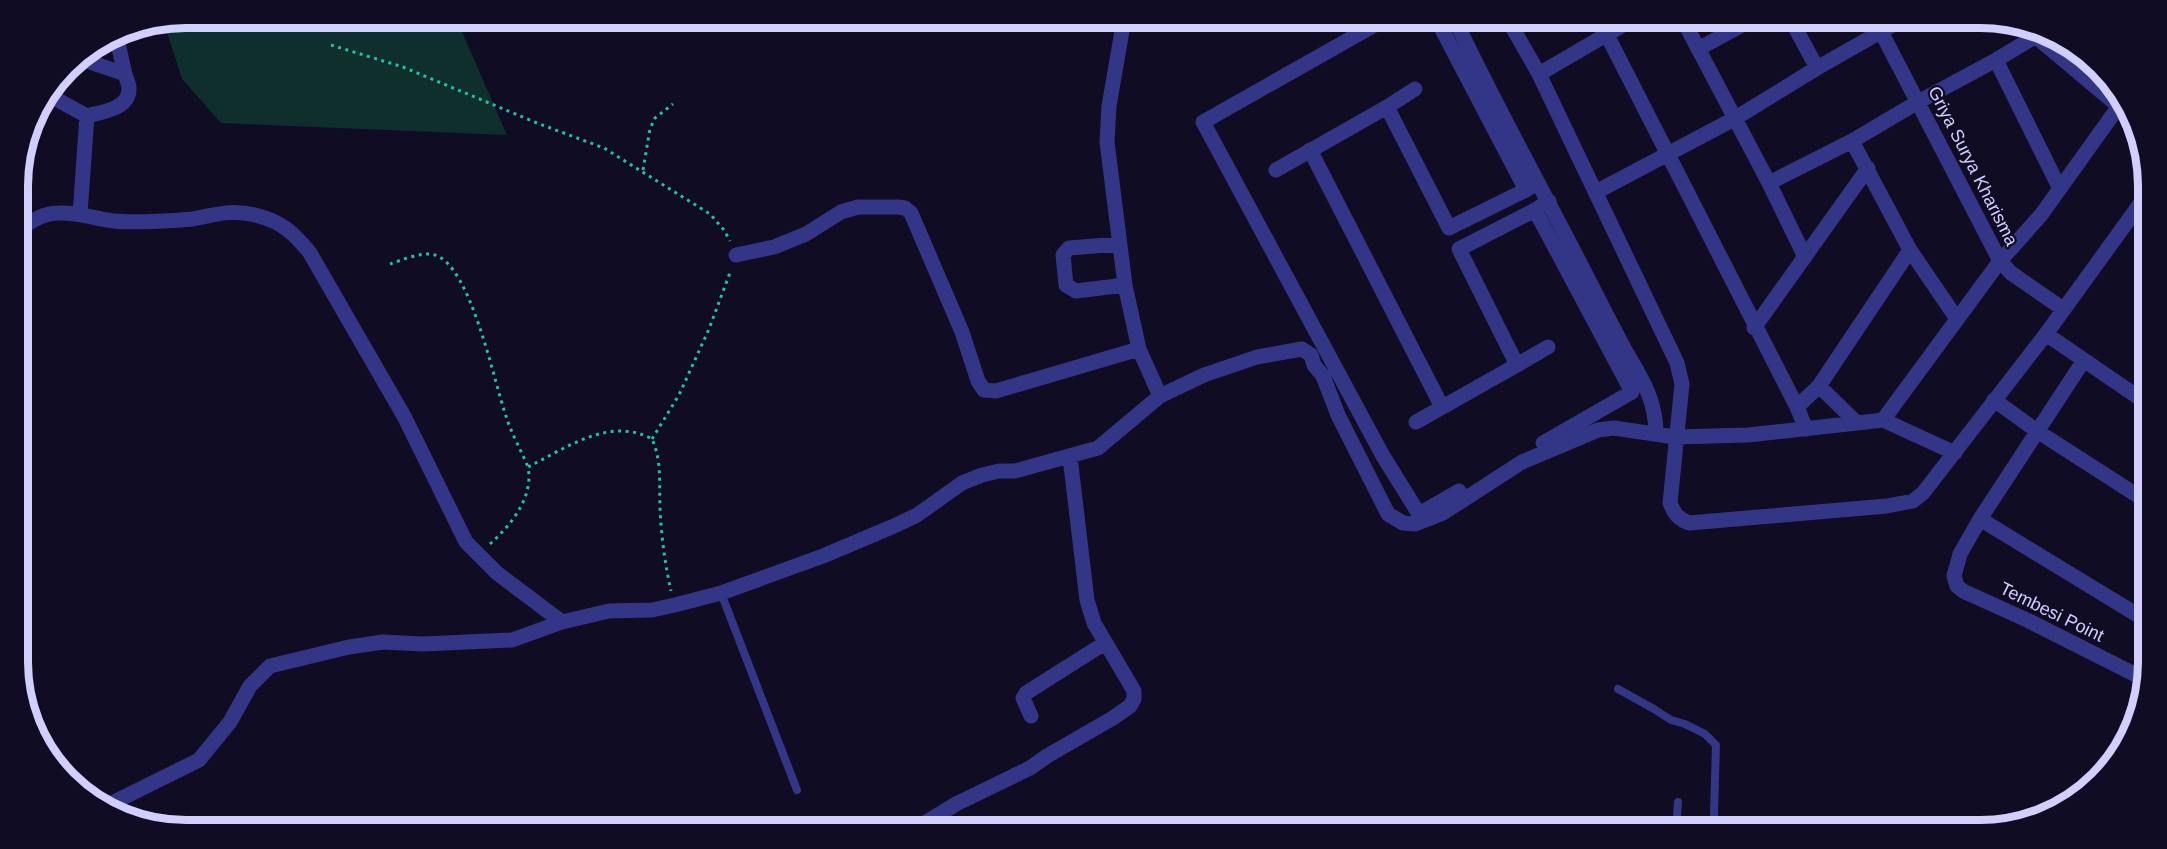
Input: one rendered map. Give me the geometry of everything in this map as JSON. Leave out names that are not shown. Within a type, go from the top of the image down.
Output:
[{"type":"street","points":[[1369,28],[1203,122],[1378,446],[1419,514],[1632,392],[1528,213],[1510,198]]},
{"type":"street","points":[[1442,28],[1532,185],[1549,201],[1624,348],[1646,386],[1656,415],[1656,434]]},
{"type":"street","points":[[1460,28],[1532,185]]},
{"type":"street","points":[[1513,28],[1539,74],[1677,363],[1682,384],[1670,503],[1680,519],[1689,523],[1901,505],[1912,501],[1923,493],[1955,453],[2046,334],[2138,207]]},
{"type":"street","points":[[1539,74],[1619,28]]},
{"type":"street","points":[[1687,28],[1769,183],[1805,257]]},
{"type":"street","points":[[1698,49],[1737,28]]},
{"type":"street","points":[[1795,28],[1817,68]]},
{"type":"street","name":"Griya Surya Kharisma","points":[[1879,28],[2000,261],[2011,273],[2063,309]]},
{"type":"street","points":[[1596,192],[1668,156],[1734,119],[1888,28]]},
{"type":"street","points":[[1122,31],[1107,128],[1119,244],[1139,349],[1160,396]]},
{"type":"street","points":[[1607,35],[1806,429]]},
{"type":"street","points":[[1769,183],[1852,141],[2033,38]]},
{"type":"street","points":[[2043,42],[2113,101]]},
{"type":"street","points":[[56,99],[87,116],[119,107],[124,102],[129,88],[118,44]]},
{"type":"street","points":[[1996,60],[2059,187]]},
{"type":"street","points":[[90,62],[125,74]]},
{"type":"street","points":[[1276,170],[1415,89]]},
{"type":"street","points":[[1387,107],[1517,365]]},
{"type":"street","points":[[1883,420],[2000,261],[2041,215],[2059,187],[2118,110]]},
{"type":"street","points":[[80,214],[87,116]]},
{"type":"street","points":[[1852,141],[1910,250],[1957,319]]},
{"type":"street","points":[[1310,150],[1442,407]]},
{"type":"street","points":[[1754,328],[1868,168]]},
{"type":"street","points":[[1449,228],[1532,185]]},
{"type":"street","points":[[1459,249],[1549,201]]},
{"type":"street","points":[[736,255],[774,247],[806,234],[841,212],[858,207],[905,208],[911,213],[962,332],[978,381],[984,390],[996,391],[1139,349]]},
{"type":"street","points":[[29,224],[41,216],[59,213],[80,214],[114,221],[191,219],[214,213],[237,212],[258,216],[290,230],[316,262],[405,418],[466,542],[497,573],[562,622]]},
{"type":"street","points":[[1119,244],[1069,248],[1065,251],[1063,255],[1066,285],[1076,291],[1125,285]]},
{"type":"street","points":[[1797,408],[1819,386],[1910,250]]},
{"type":"street","points":[[2046,334],[2138,397]]},
{"type":"street","points":[[1416,422],[1548,347]]},
{"type":"street","points":[[114,802],[199,760],[230,722],[250,686],[270,666],[349,647],[383,642],[423,644],[512,640],[562,622],[609,611],[652,610],[721,593],[823,556],[894,526],[917,515],[962,483],[972,479],[999,471],[1015,471],[1098,448],[1160,396],[1204,375],[1257,357],[1302,349],[1311,356],[1314,365],[1323,376],[1338,415],[1388,514],[1394,520],[1410,524],[1443,513],[1522,462],[1583,435],[1614,428],[1676,437],[1748,435],[1883,420],[1955,453]]},
{"type":"street","points":[[2084,360],[1980,519],[2138,615]]},
{"type":"street","points":[[1819,386],[1857,423]]},
{"type":"street","points":[[1994,400],[2037,431],[2138,497]]},
{"type":"street","points":[[930,820],[956,804],[1030,768],[1130,706],[1134,699],[1134,691],[1094,623],[1087,600],[1070,457]]},
{"type":"street","name":"Tembesi Point","points":[[1980,519],[1960,554],[1955,569],[1957,586],[1963,591],[2027,620],[2137,676]]},
{"type":"street","points":[[1030,716],[1023,698],[1026,693],[1105,643]]},
{"type":"lane","points":[[721,593],[796,790]]},
{"type":"lane","points":[[1618,689],[1671,720],[1705,734],[1716,745],[1715,820]]},
{"type":"lane","points":[[1677,820],[1678,802]]},
{"type":"path","points":[[331,45],[403,67],[537,123],[604,148],[643,170],[710,214],[724,230],[736,255],[735,263],[683,386],[652,439],[659,461],[663,546],[675,605]]},
{"type":"path","points":[[643,170],[652,123],[673,104]]},
{"type":"path","points":[[390,264],[434,254],[448,263],[465,292],[481,328],[506,418],[528,467],[530,477],[527,489],[515,518],[478,555]]},
{"type":"path","points":[[528,467],[585,438],[607,431],[633,431],[652,439]]},
{"type":"green space","points":[[187,28],[460,28],[507,135],[221,123],[182,79],[166,30]]}]
